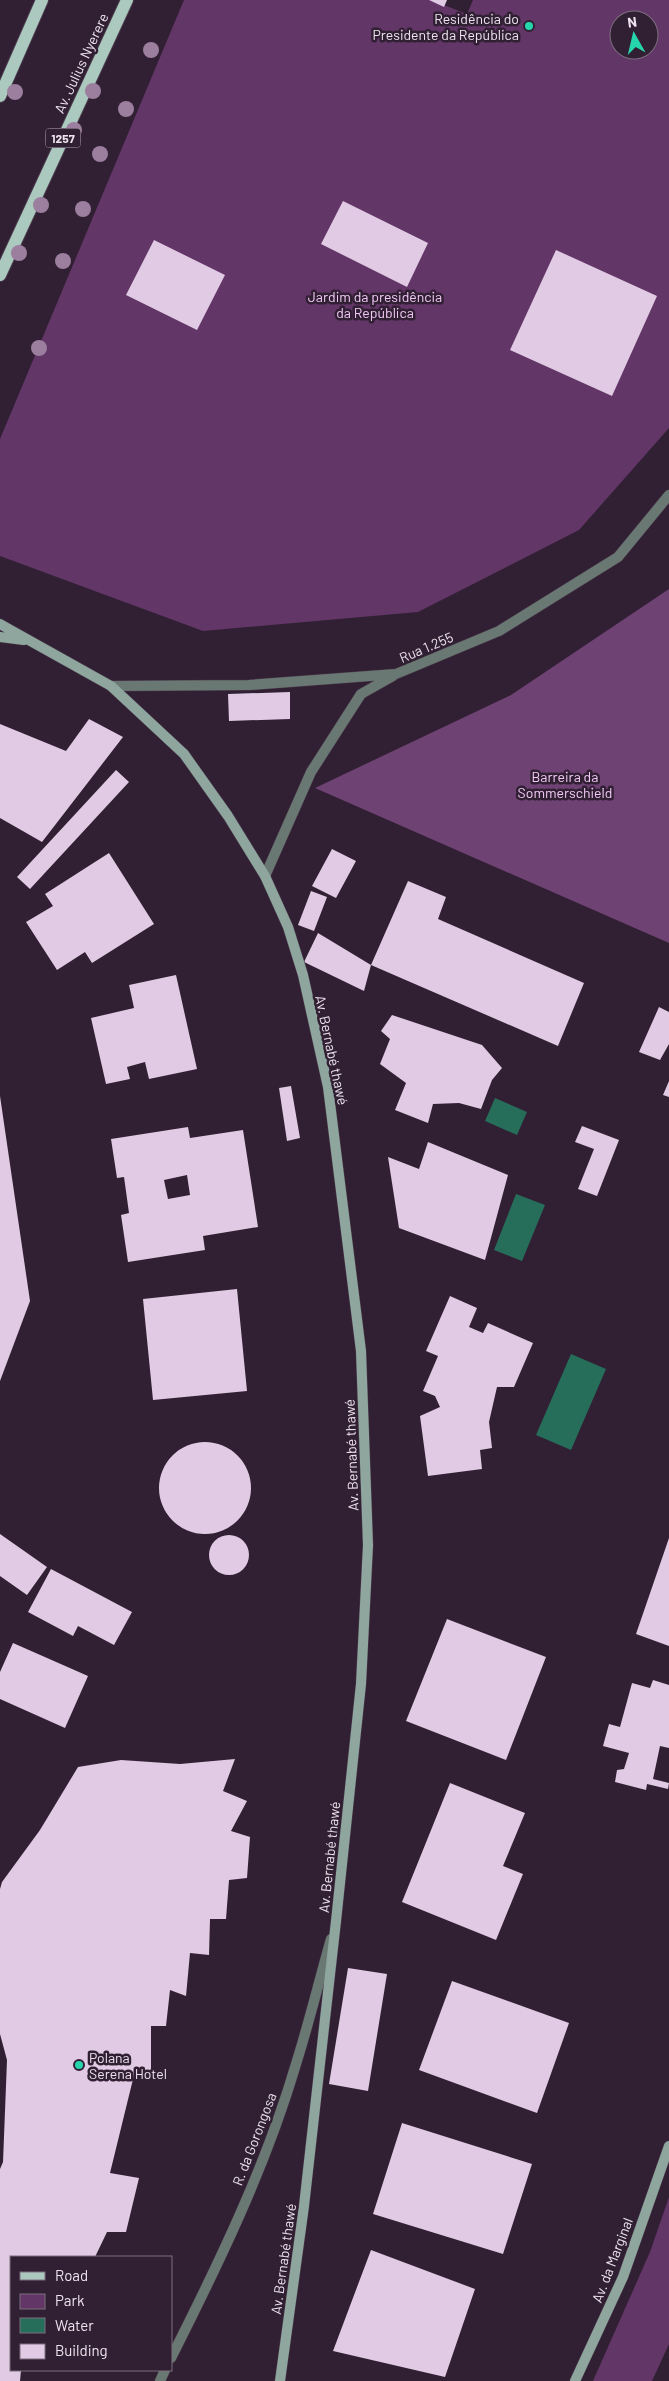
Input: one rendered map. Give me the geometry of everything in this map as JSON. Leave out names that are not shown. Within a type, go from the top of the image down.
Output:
[{"type":"main road","points":[[0,96],[42,0]]},
{"type":"main road","name":"Av. Julius Nyerere","points":[[0,275],[127,0]]},
{"type":"main road","name":"Av. Bernabé thawé","points":[[0,624],[111,686],[184,754],[228,816],[265,876],[288,927],[302,976],[328,1087],[361,1351],[368,1545],[361,1684],[304,2206],[280,2381]]},
{"type":"main road","points":[[0,637],[28,640]]},
{"type":"main road","name":"Av. da Marginal","points":[[576,2381],[623,2277],[669,2146]]},
{"type":"street","name":"Rua 1.255","points":[[111,686],[249,685],[396,674],[499,631],[618,557],[669,495]]},
{"type":"street","points":[[265,876],[311,772],[361,694],[396,674]]},
{"type":"street","name":"R. da Gorongosa","points":[[172,2356],[208,2286],[258,2171],[296,2066],[336,1921]]},
{"type":"green space","name":"Jardim da presidência da República","points":[[184,0],[431,0],[467,14],[473,0],[669,0],[669,428],[579,530],[418,612],[203,631],[0,556],[0,439]]},
{"type":"green space","name":"Barreira da Sommerschield","points":[[669,589],[669,943],[315,788],[511,695]]},
{"type":"green space","points":[[669,2197],[669,2344],[652,2381],[593,2381],[650,2252]]},
{"type":"water","points":[[495,1098],[527,1112],[517,1135],[485,1121]]},
{"type":"water","points":[[516,1194],[545,1205],[522,1261],[494,1250]]},
{"type":"water","points":[[571,1354],[606,1369],[571,1450],[536,1435]]},
{"type":"building","points":[[429,0],[447,0],[444,7]]},
{"type":"building","points":[[343,201],[428,243],[407,287],[321,244]]},
{"type":"building","points":[[154,240],[225,275],[197,330],[126,295]]},
{"type":"building","points":[[556,250],[657,296],[612,396],[510,350]]},
{"type":"building","points":[[290,692],[290,719],[229,721],[228,694]]},
{"type":"building","points":[[89,719],[123,737],[42,842],[0,818],[0,724],[66,751]]},
{"type":"building","points":[[116,770],[129,782],[30,889],[17,877]]},
{"type":"building","points":[[332,849],[356,861],[336,898],[312,886]]},
{"type":"building","points":[[109,853],[154,924],[92,963],[85,952],[57,970],[26,922],[53,906],[45,894]]},
{"type":"building","points":[[408,881],[446,897],[438,919],[584,983],[558,1046],[371,965]]},
{"type":"building","points":[[311,891],[327,897],[314,931],[298,925]]},
{"type":"building","points":[[318,933],[371,965],[364,991],[304,962]]},
{"type":"building","points":[[176,975],[197,1069],[149,1079],[145,1062],[127,1067],[130,1079],[106,1084],[91,1018],[134,1008],[129,985]]},
{"type":"building","points":[[659,1007],[669,1012],[669,1044],[660,1060],[639,1052]]},
{"type":"building","points":[[392,1015],[482,1045],[502,1068],[492,1080],[481,1109],[459,1103],[433,1104],[428,1123],[395,1110],[406,1083],[380,1064],[390,1039],[381,1031]]},
{"type":"building","points":[[669,1081],[669,1097],[663,1095]]},
{"type":"building","points":[[291,1086],[300,1138],[287,1141],[279,1088]]},
{"type":"building","points":[[0,1096],[30,1301],[0,1381]]},
{"type":"building","points":[[582,1126],[619,1140],[597,1196],[578,1189],[594,1149],[575,1142]]},
{"type":"building","points":[[188,1127],[190,1138],[243,1130],[258,1227],[203,1236],[205,1250],[128,1262],[121,1215],[129,1213],[124,1177],[117,1178],[111,1139]],"holes":[[[187,1175],[190,1195],[168,1199],[164,1180]]]},
{"type":"building","points":[[428,1142],[508,1175],[485,1260],[399,1228],[388,1157],[419,1169]]},
{"type":"building","points":[[237,1289],[247,1391],[153,1400],[143,1299]]},
{"type":"building","points":[[450,1296],[477,1308],[469,1327],[483,1333],[488,1323],[533,1343],[514,1387],[497,1387],[489,1422],[492,1448],[480,1450],[482,1469],[428,1476],[420,1416],[440,1407],[435,1396],[423,1391],[438,1356],[426,1351]]},
{"type":"building","points":[[205,1442],[223,1446],[237,1456],[247,1470],[251,1488],[247,1506],[237,1520],[223,1530],[205,1534],[187,1530],[173,1520],[163,1506],[159,1488],[163,1470],[173,1456],[187,1446]]},
{"type":"building","points":[[0,1534],[47,1567],[27,1595],[0,1576]]},
{"type":"building","points":[[233,1535],[240,1538],[246,1544],[249,1555],[248,1563],[240,1572],[233,1575],[225,1575],[218,1572],[210,1563],[209,1551],[212,1544],[221,1536]]},
{"type":"building","points":[[669,1538],[669,1646],[636,1634]]},
{"type":"building","points":[[51,1569],[132,1612],[114,1645],[78,1626],[73,1636],[28,1612]]},
{"type":"building","points":[[447,1619],[546,1657],[506,1760],[406,1721]]},
{"type":"building","points":[[13,1643],[88,1676],[65,1728],[0,1699],[0,1672]]},
{"type":"building","points":[[653,1680],[669,1685],[669,1748],[660,1746],[653,1779],[669,1783],[668,1789],[647,1784],[646,1790],[615,1782],[617,1770],[624,1769],[629,1753],[603,1746],[609,1724],[620,1727],[632,1683],[650,1688]]},
{"type":"building","name":"Polana Serena Hotel","points":[[235,1759],[223,1791],[247,1801],[231,1831],[250,1837],[247,1878],[229,1880],[226,1919],[210,1919],[209,1955],[190,1953],[186,1996],[170,1990],[166,2026],[151,2026],[151,2070],[135,2071],[110,2173],[139,2178],[126,2232],[107,2232],[95,2256],[10,2256],[10,2371],[21,2371],[20,2381],[0,2381],[0,2169],[3,2162],[7,2060],[0,2034],[0,1889],[2,1882],[40,1830],[78,1767],[121,1760],[180,1764]]},
{"type":"building","points":[[450,1783],[525,1813],[503,1866],[523,1874],[496,1940],[402,1902]]},
{"type":"building","points":[[348,1968],[387,1974],[368,2091],[329,2084]]},
{"type":"building","points":[[452,1981],[569,2023],[537,2113],[419,2070]]},
{"type":"building","points":[[402,2123],[532,2164],[503,2254],[373,2214]]},
{"type":"building","points":[[371,2250],[475,2289],[445,2377],[333,2351]]},
{"type":"place","name":"Residência do Presidente da República","points":[[529,26]]},
{"type":"place","name":"Polana Serena Hotel","points":[[79,2065]]}]
